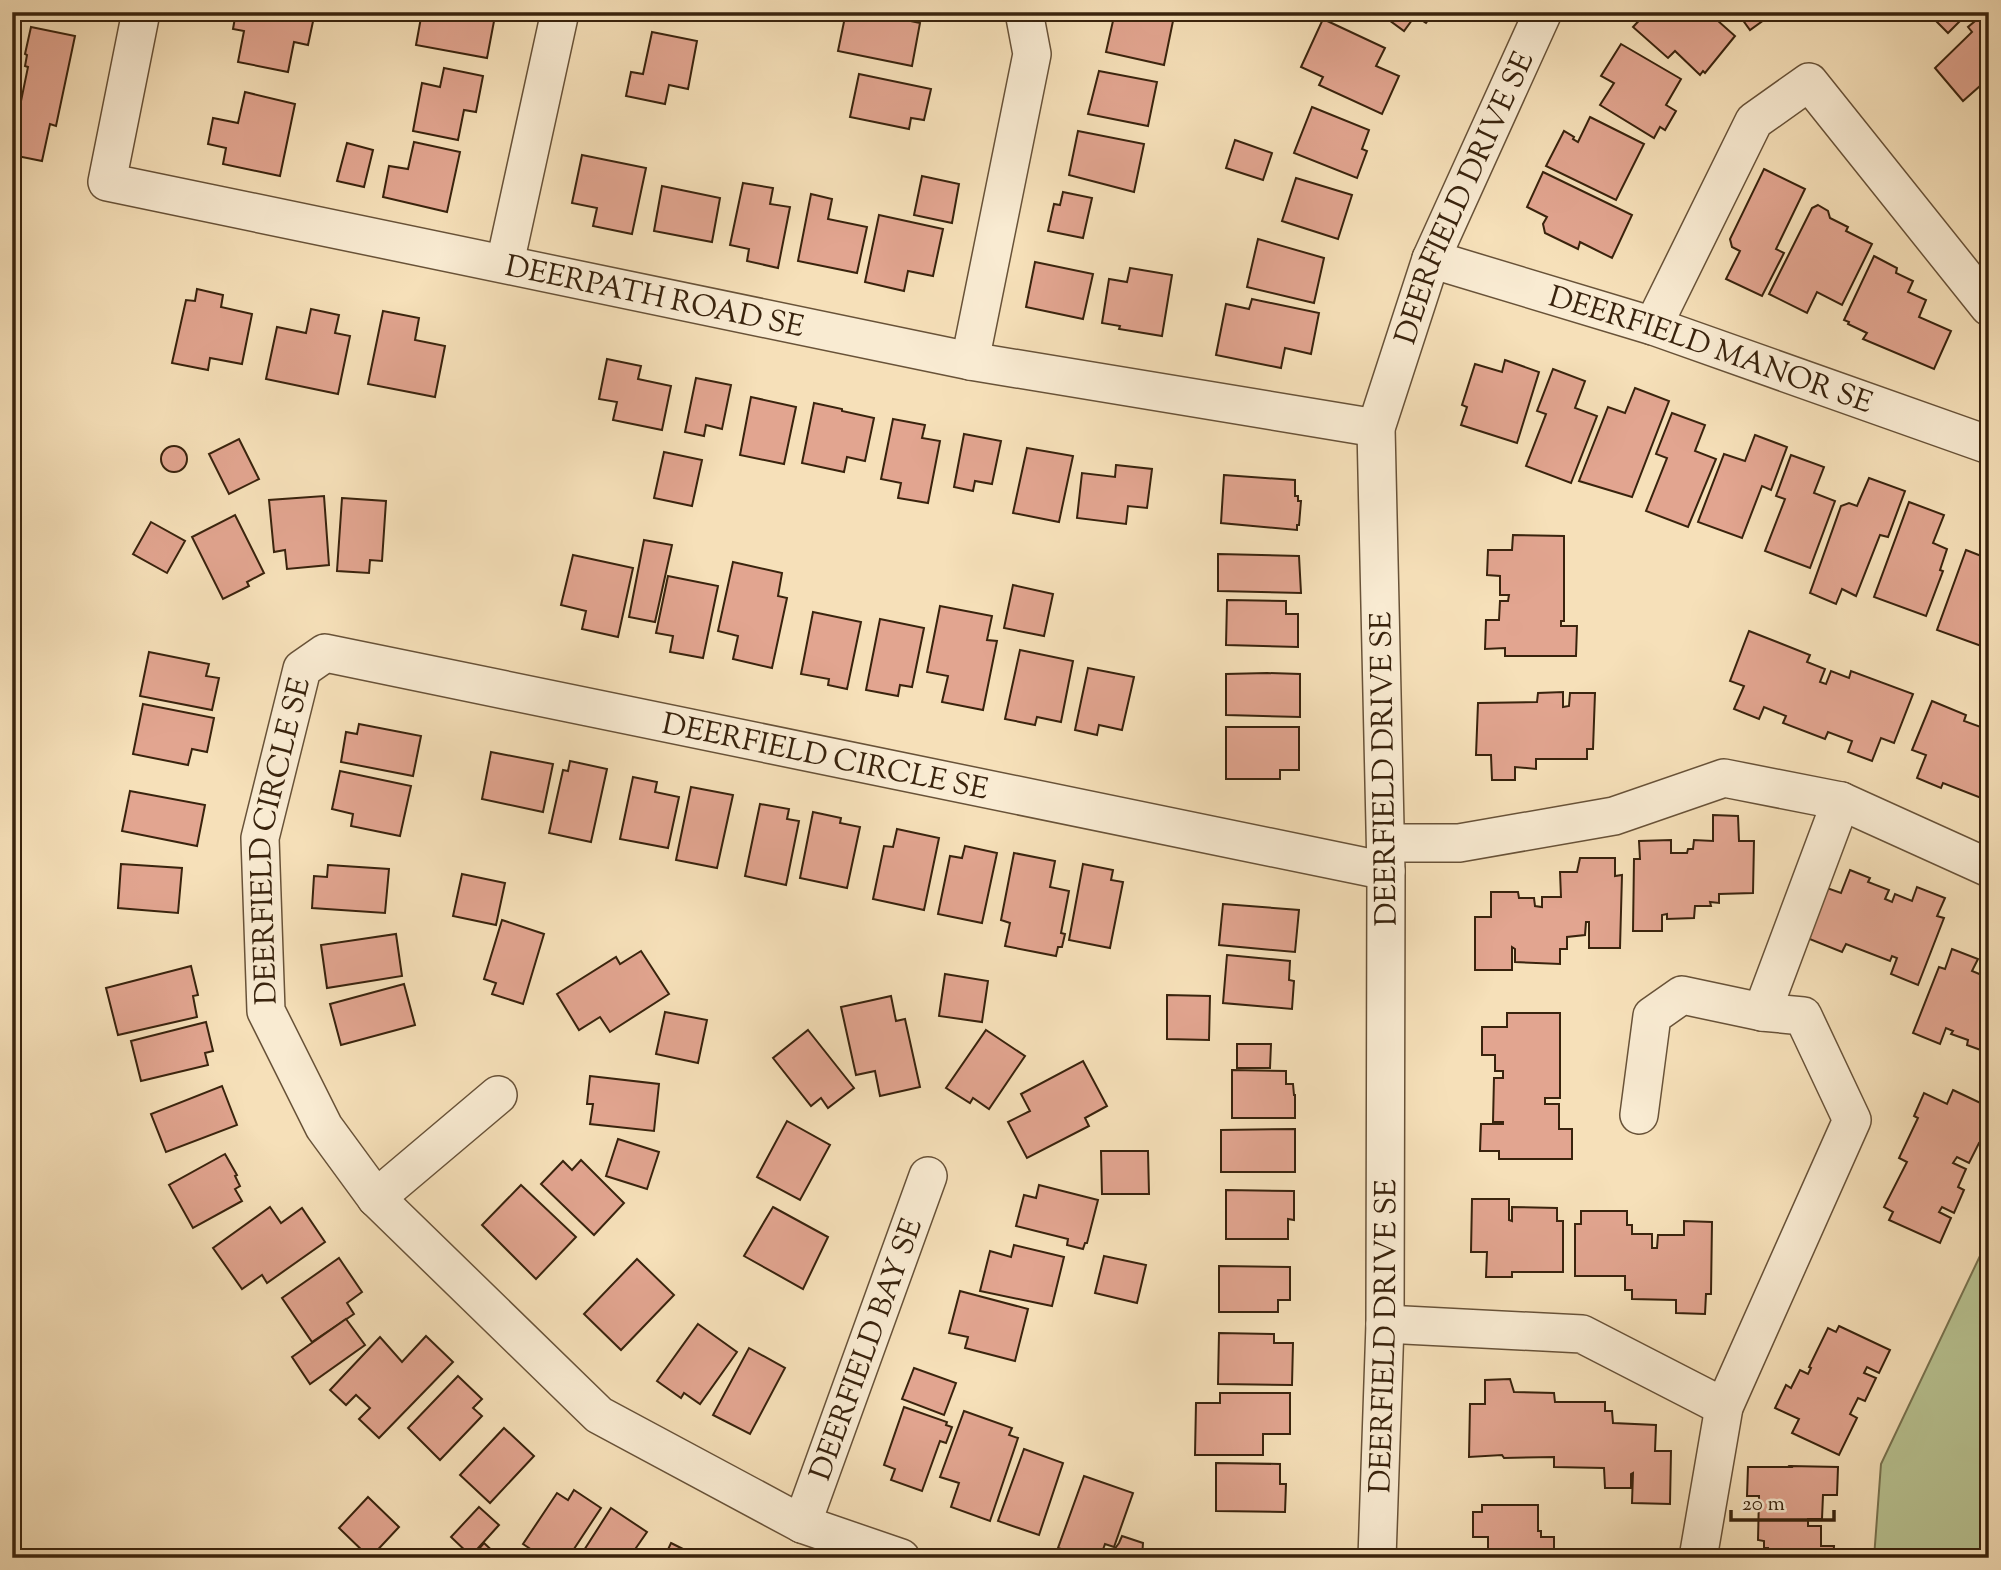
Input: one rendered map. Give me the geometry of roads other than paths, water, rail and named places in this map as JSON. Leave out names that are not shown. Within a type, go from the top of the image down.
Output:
[{"type":"street","name":"DEERPATH ROAD SE","points":[[141,12],[107,182],[970,361],[1376,428]]},
{"type":"street","points":[[505,263],[560,12]]},
{"type":"street","points":[[970,361],[1032,54],[1024,12]]},
{"type":"street","name":"DEERFIELD DRIVE SE","points":[[1377,1558],[1385,1324],[1386,857],[1376,428],[1432,259],[1544,12]]},
{"type":"street","points":[[1653,326],[1754,121],[1809,82],[1989,307]]},
{"type":"street","name":"DEERFIELD MANOR SE","points":[[1432,259],[1653,326],[1985,434]]},
{"type":"street","name":"DEERFIELD CIRCLE SE","points":[[901,1558],[802,1524],[599,1415],[376,1198],[324,1127],[266,1011],[260,838],[302,669],[325,653],[1386,857],[1614,816],[1724,778],[1841,801],[1989,868]]},
{"type":"street","points":[[1762,1012],[1841,801]]},
{"type":"street","points":[[1639,1115],[1653,1016],[1682,995],[1762,1012],[1803,1016],[1852,1120],[1724,1407],[1698,1558]]},
{"type":"street","points":[[376,1198],[498,1095]]},
{"type":"street","name":"DEERFIELD BAY SE","points":[[802,1524],[928,1176]]},
{"type":"street","points":[[1385,1324],[1582,1334],[1724,1407]]}]
